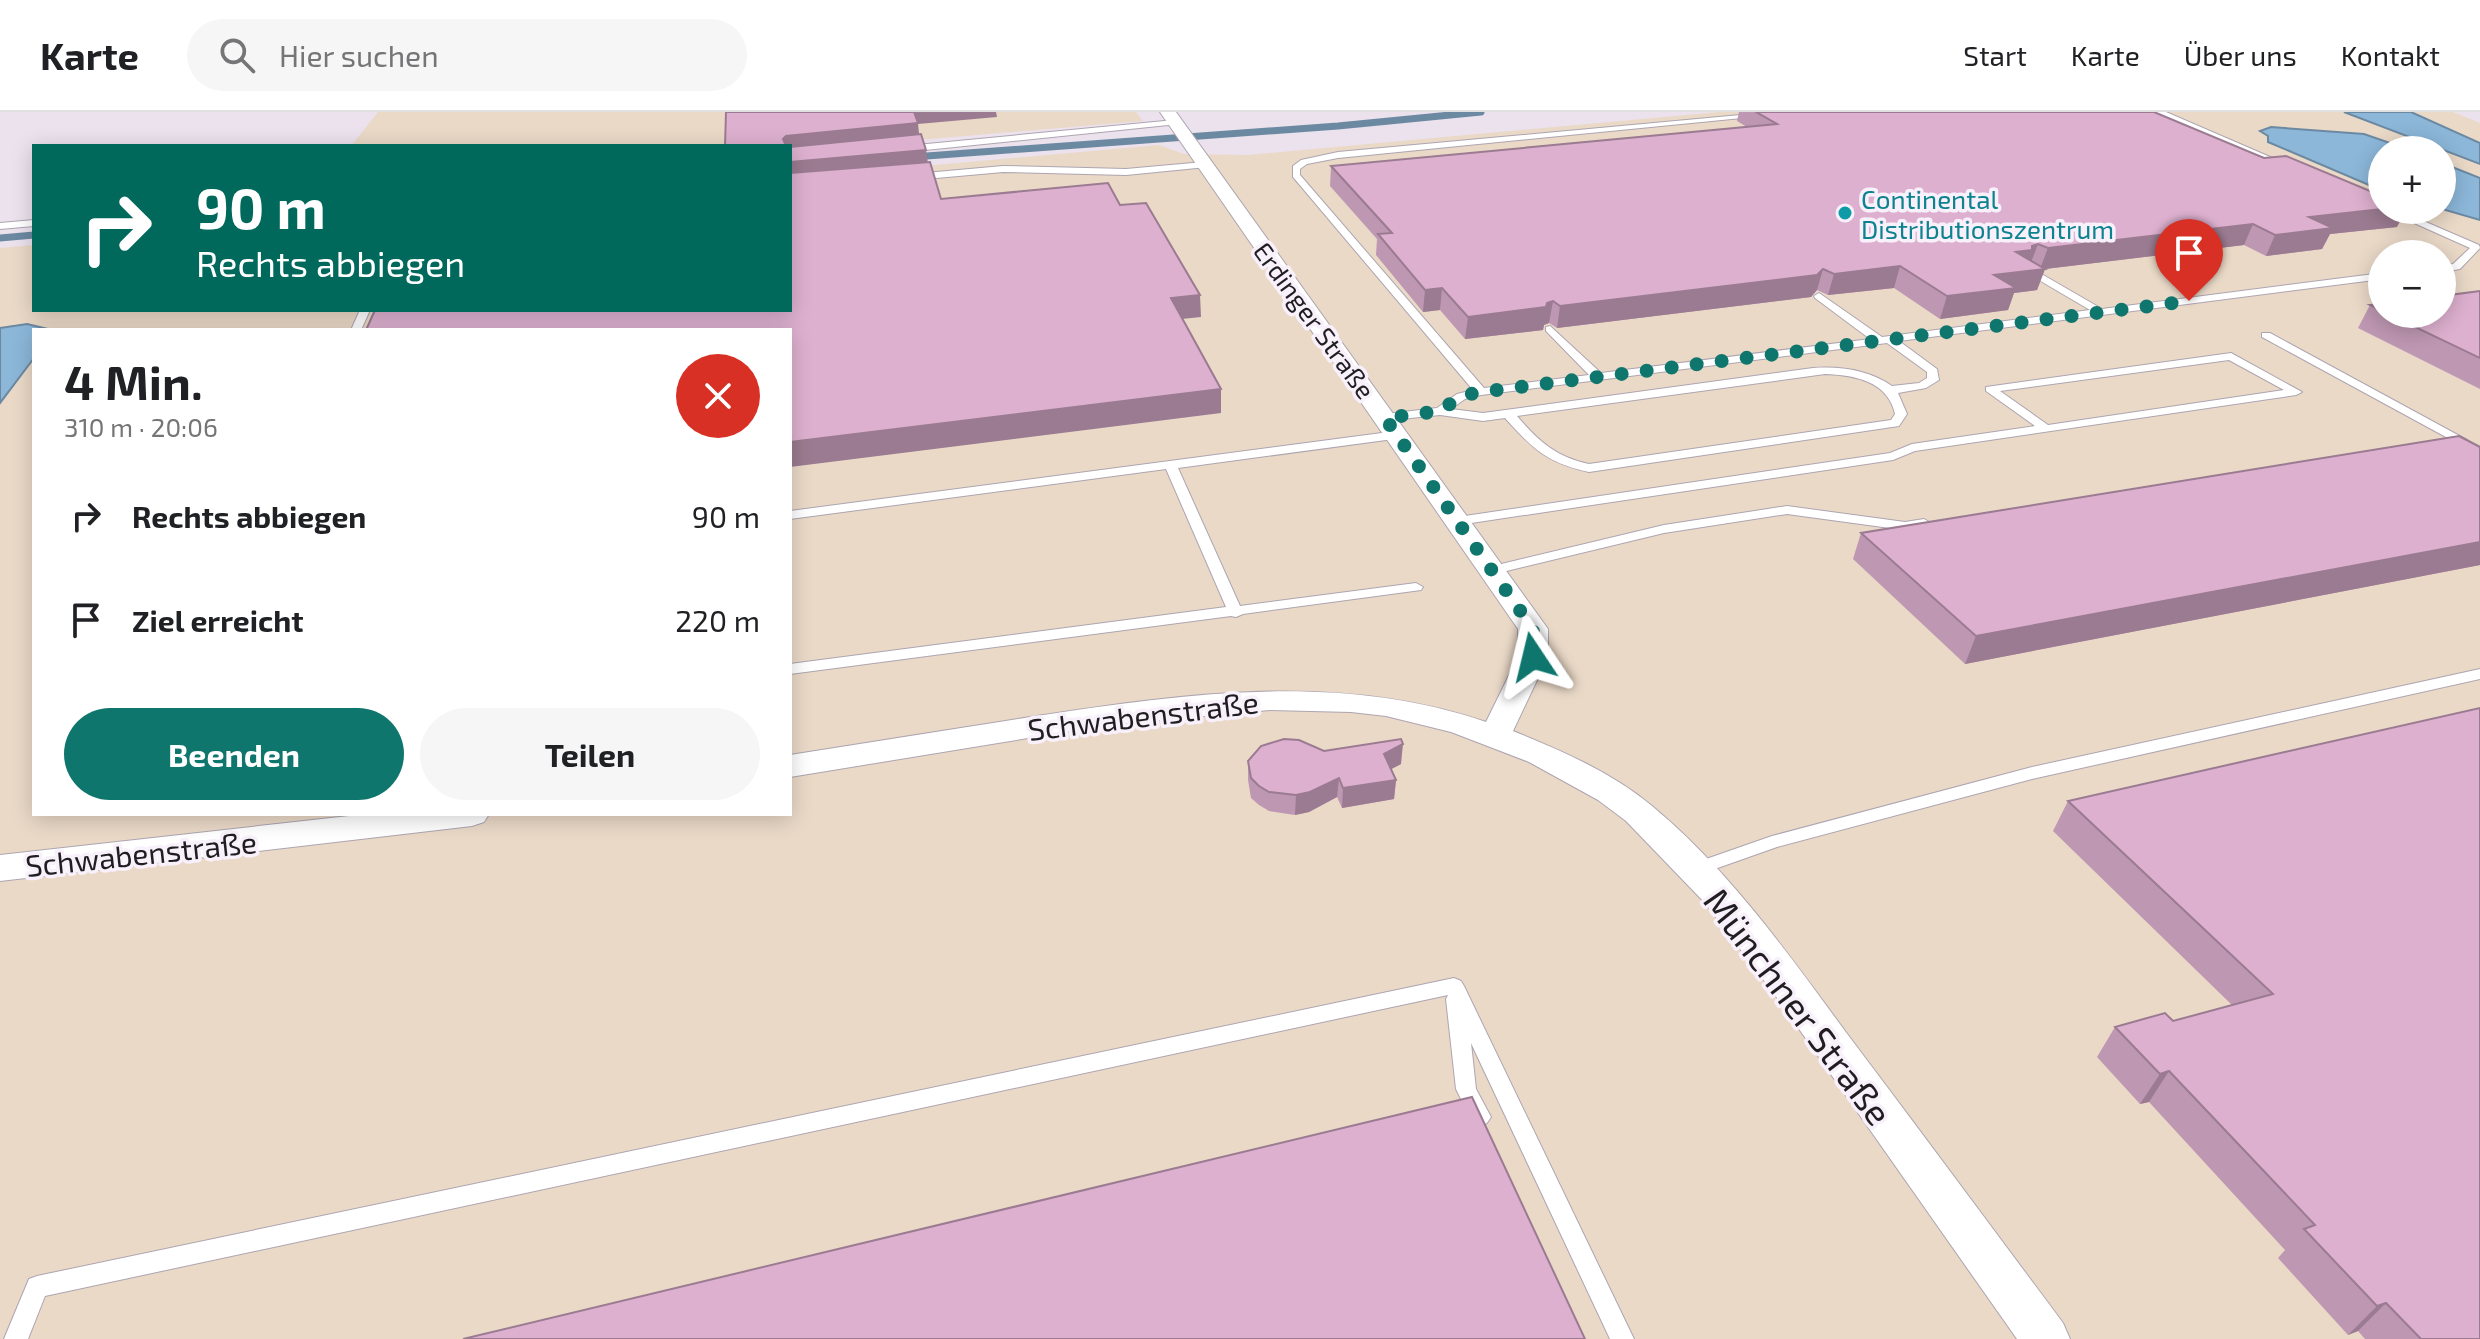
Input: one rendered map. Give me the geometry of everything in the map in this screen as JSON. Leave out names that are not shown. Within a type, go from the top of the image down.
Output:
[{"type":"street","name":"Erdinger Straße","points":[[1178,126],[1533,629],[1533,657],[1495,736]]},
{"type":"street","name":"Schwabenstraße","points":[[792,766],[1119,713],[1216,702],[1356,702],[1426,716],[1495,736]]},
{"type":"street","name":"Münchner Straße","points":[[1495,736],[1565,767],[1637,812],[1695,870],[1774,963],[2046,1339]]},
{"type":"street","name":"Schwabenstraße","points":[[0,868],[455,816]]},
{"type":"lane","points":[[1481,392],[1296,175],[1296,168],[1304,162],[1338,155],[1798,112]]},
{"type":"lane","points":[[2159,112],[2296,170]]},
{"type":"lane","points":[[898,150],[1178,126]]},
{"type":"lane","points":[[897,179],[1003,169],[1126,172],[1204,165]]},
{"type":"lane","points":[[0,226],[32,223]]},
{"type":"lane","points":[[2423,224],[2476,247],[2456,267]]},
{"type":"lane","points":[[2031,271],[2100,312]]},
{"type":"lane","points":[[792,515],[1170,465],[1391,426],[1440,411],[1461,396],[1481,392],[2368,278]]},
{"type":"lane","points":[[1819,296],[1933,371],[1933,380],[1922,386],[1891,390]]},
{"type":"lane","points":[[1550,329],[1598,377]]},
{"type":"lane","points":[[2266,335],[2466,443],[2431,445]]},
{"type":"lane","points":[[1458,521],[1893,456],[1912,448],[2296,392],[2231,356],[1990,389],[2045,428]]},
{"type":"lane","points":[[1440,411],[1483,417],[1834,371],[1856,374],[1891,390],[1901,402],[1901,414],[1895,423],[1589,468],[1567,464],[1544,454],[1508,414]]},
{"type":"lane","points":[[1170,465],[1236,613]]},
{"type":"lane","points":[[1494,570],[1664,529],[1787,510],[1905,526],[1936,521]]},
{"type":"lane","points":[[792,669],[1416,587]]},
{"type":"lane","points":[[1695,870],[1772,842],[2032,773],[2480,674]]},
{"type":"lane","points":[[1454,986],[1466,1089],[1489,1135]]},
{"type":"lane","points":[[16,1339],[37,1287],[1454,986]]},
{"type":"lane","points":[[1454,986],[1622,1339]]},
{"type":"shaded area","points":[[378,112],[1136,112],[1143,121],[792,151],[792,144],[353,144]]},
{"type":"shaded area","points":[[1719,112],[2453,112],[2480,123],[2480,1339],[0,1339],[0,248],[32,245],[32,312],[792,312],[792,178],[1159,145],[1184,154],[1248,155]]},
{"type":"water","points":[[2344,112],[2411,112],[2480,143],[2480,164],[2456,155],[2456,136],[2407,136]]},
{"type":"water","points":[[2271,127],[2370,136],[2368,185],[2268,142],[2268,136],[2260,131]]},
{"type":"water","points":[[2456,169],[2480,178],[2480,220],[2456,213]]},
{"type":"water","points":[[27,324],[44,328],[32,328],[32,361],[0,403],[0,328]]},
{"type":"building","points":[[726,112],[914,112],[918,123],[786,136],[783,139],[785,144],[725,144]]},
{"type":"building","name":"Continental Distributionszentrum","points":[[1756,112],[2154,112],[2264,158],[2286,156],[2368,190],[2368,211],[2309,217],[2333,228],[2275,235],[2253,224],[2048,248],[2038,244],[2032,246],[2032,250],[2016,252],[2045,269],[1994,275],[2016,288],[1947,296],[1900,266],[1834,274],[1823,269],[1817,275],[1560,306],[1553,301],[1546,307],[1468,317],[1442,288],[1425,290],[1378,234],[1392,233],[1331,166],[1777,124]]},
{"type":"building","points":[[921,134],[926,150],[792,162],[792,147]]},
{"type":"building","points":[[930,162],[941,199],[1108,183],[1120,205],[1146,203],[1200,295],[1171,298],[1221,389],[792,442],[792,328],[367,328],[374,312],[792,312],[792,173]]},
{"type":"building","points":[[2480,291],[2480,358],[2417,328],[2456,328],[2456,294]]},
{"type":"building","points":[[2459,436],[2480,447],[2480,542],[1976,636],[1861,533]]},
{"type":"building","points":[[2480,708],[2480,1339],[2421,1339],[2386,1303],[2377,1306],[2304,1229],[2315,1225],[2169,1071],[2160,1074],[2115,1027],[2165,1013],[2173,1021],[2273,994],[2068,801]]},
{"type":"building","points":[[1284,739],[1299,740],[1324,751],[1401,739],[1403,744],[1384,754],[1396,780],[1343,788],[1339,778],[1296,795],[1269,792],[1251,778],[1248,761],[1261,746]]},
{"type":"building","points":[[1472,1097],[1585,1339],[463,1339]]},
{"type":"waterway","points":[[913,157],[1338,126],[1481,112]]},
{"type":"waterway","points":[[0,238],[32,235]]},
{"type":"place","name":"Continental Distributionszentrum","points":[[1845,213]]},
{"type":"route","points":[[1533,657],[1533,629],[1385,418],[1440,411],[1461,396],[1481,392],[2189,301]]}]
